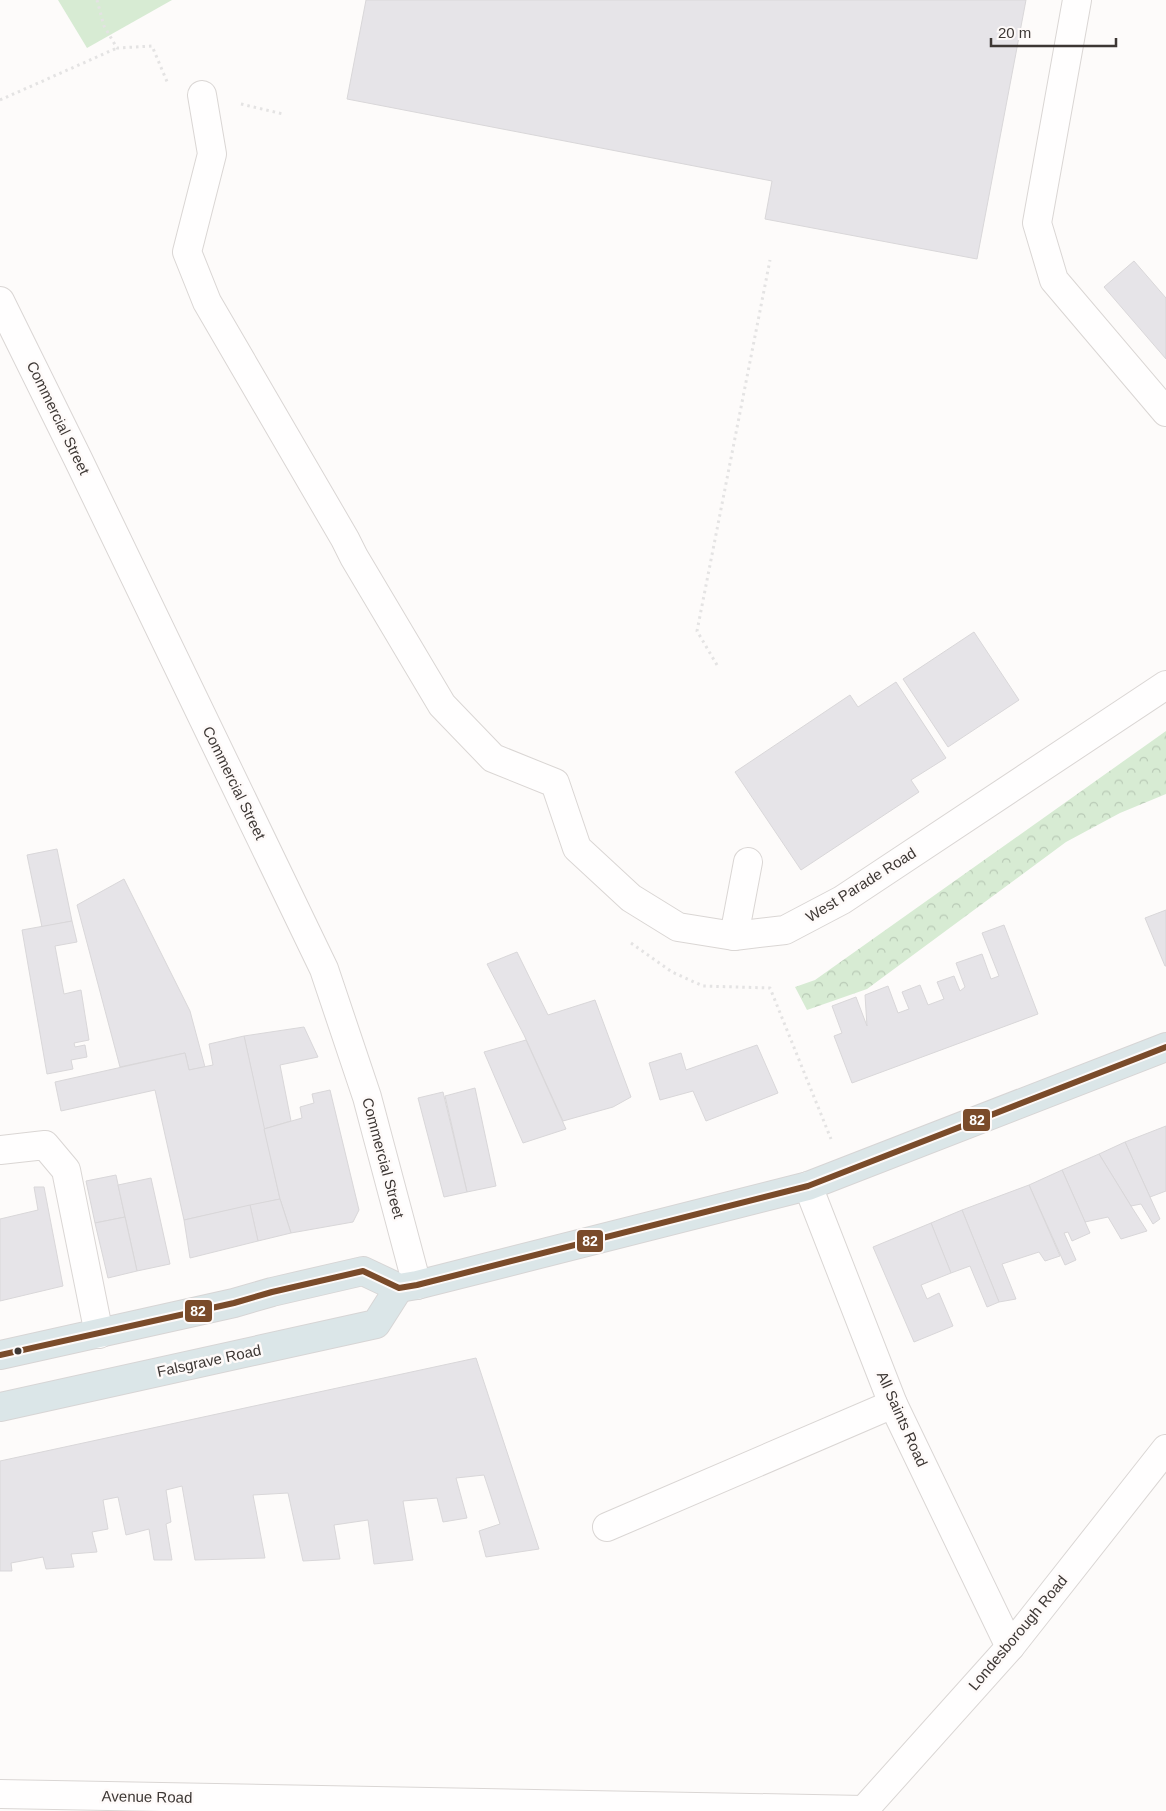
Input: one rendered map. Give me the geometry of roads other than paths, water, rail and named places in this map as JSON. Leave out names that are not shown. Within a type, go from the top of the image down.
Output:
[{"type":"highway","points":[[0,1355],[234,1303],[272,1292],[363,1271],[408,1286],[808,1186],[1166,1047]]},
{"type":"highway","name":"Falsgrave Road","points":[[0,1407],[376,1324],[408,1286]]},
{"type":"street","points":[[1077,0],[1037,223],[1054,280],[1166,412]]},
{"type":"street","name":"West Parade Road","points":[[202,95],[212,154],[187,252],[207,302],[442,705],[493,758],[555,783],[577,848],[631,898],[678,927],[734,936],[785,930],[842,900],[1166,685]]},
{"type":"street","name":"Commercial Street","points":[[0,301],[83,468],[324,969],[367,1097],[408,1286]]},
{"type":"street","points":[[734,936],[748,862]]},
{"type":"street","points":[[0,1150],[46,1145],[66,1170],[99,1334]]},
{"type":"street","name":"All Saints Road","points":[[808,1186],[893,1404],[1010,1647]]},
{"type":"street","points":[[607,1527],[893,1404]]},
{"type":"street","name":"Londesborough Road","points":[[864,1811],[1010,1647],[1166,1449]]},
{"type":"street","name":"Avenue Road","points":[[0,1794],[864,1811]]}]
